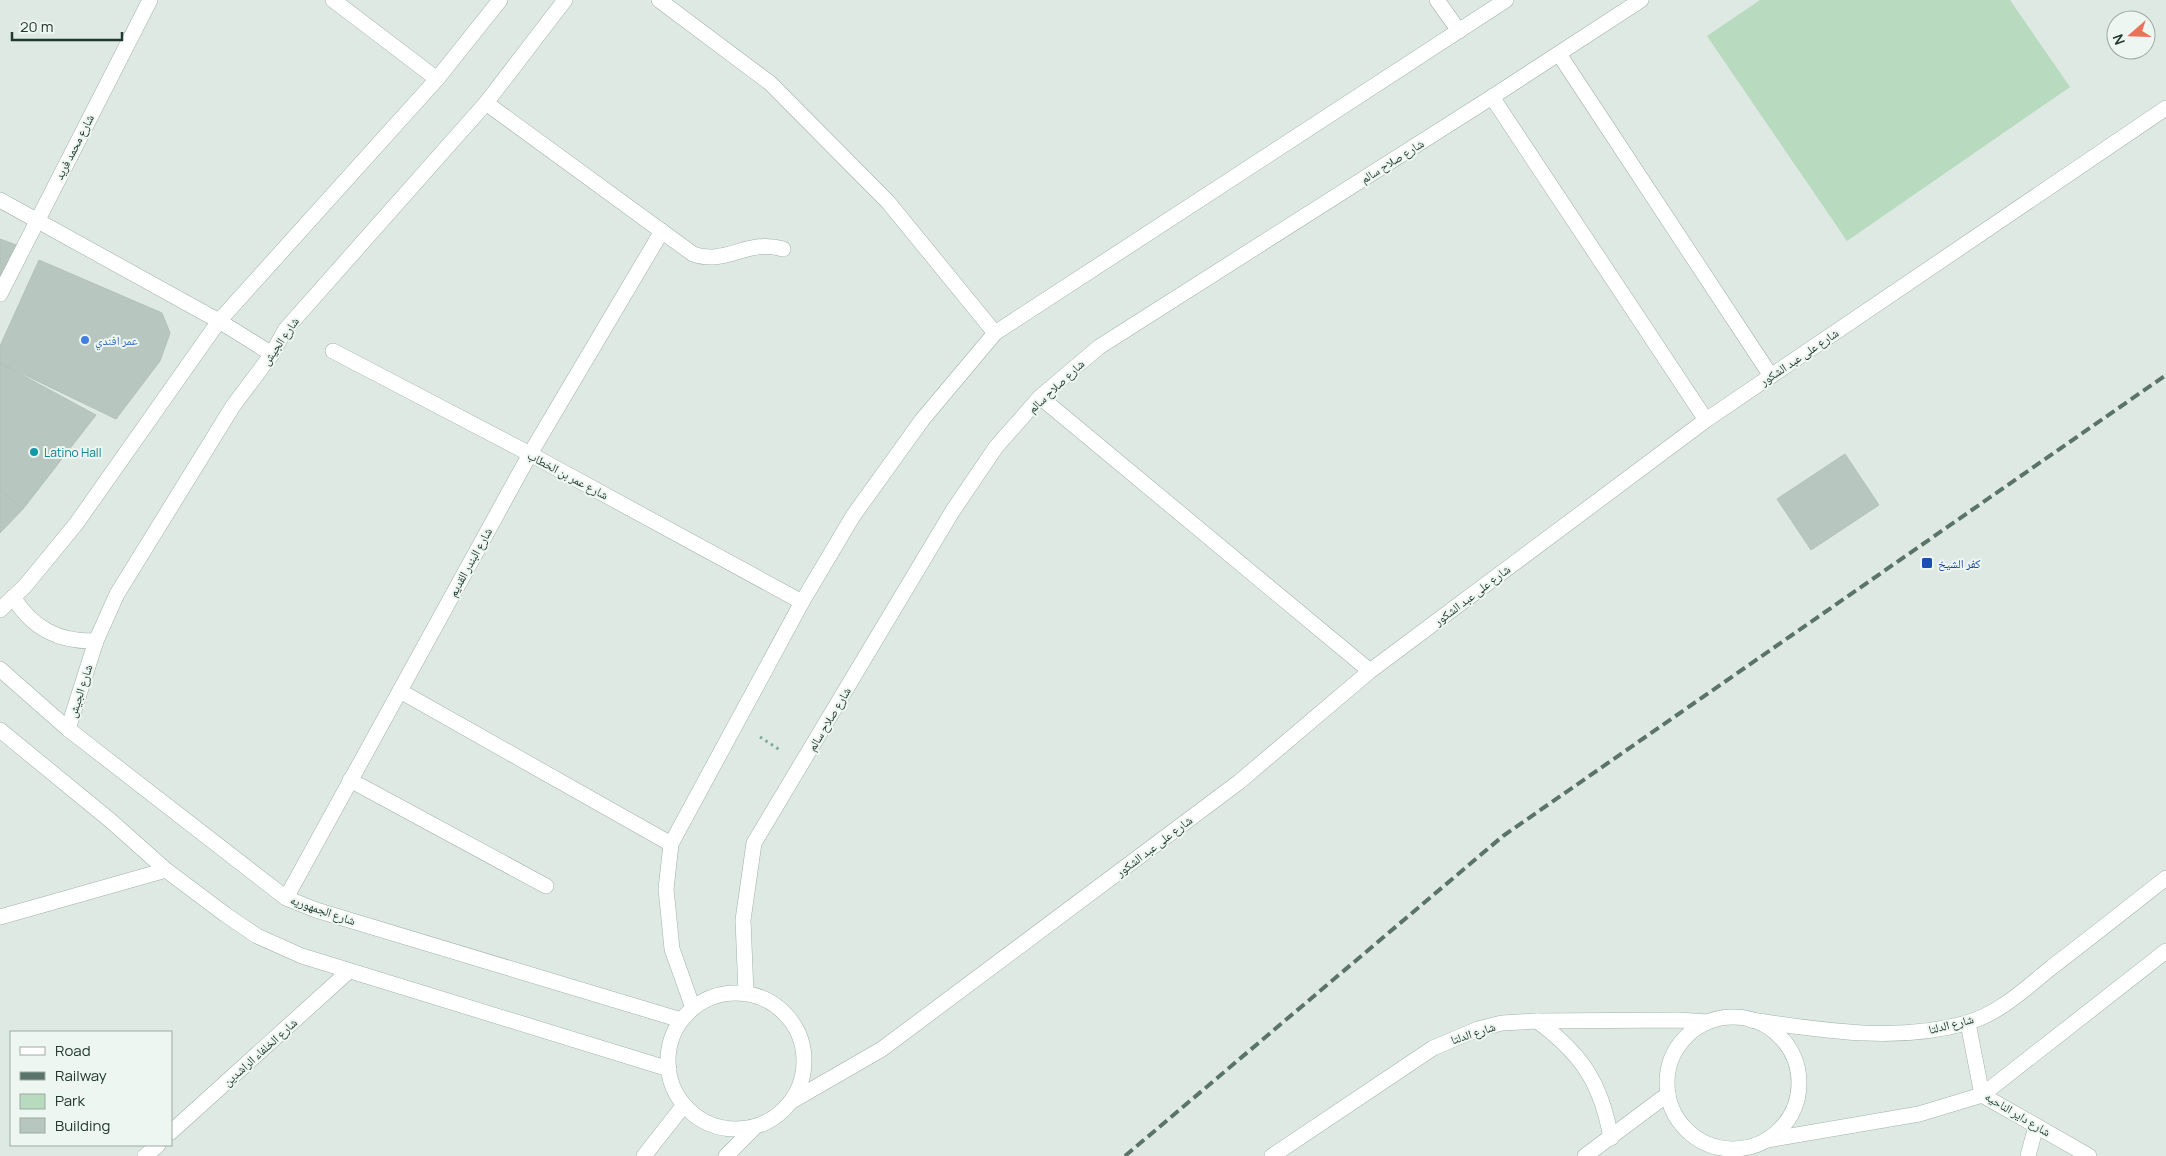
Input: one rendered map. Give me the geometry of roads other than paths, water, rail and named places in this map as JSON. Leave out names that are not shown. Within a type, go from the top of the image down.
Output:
[{"type":"street","name":"شارع محمد فريد","points":[[0,294],[150,0]]},
{"type":"street","points":[[333,0],[438,79]]},
{"type":"street","points":[[0,610],[25,586],[76,524],[219,320],[438,79],[500,0]]},
{"type":"street","name":"شارع الجيش","points":[[68,729],[96,641],[117,594],[233,406],[272,354],[285,330],[486,103],[565,0]]},
{"type":"street","points":[[659,0],[770,82],[888,202],[995,334]]},
{"type":"street","points":[[1438,0],[1459,31]]},
{"type":"street","name":"شارع صلاح سالم","points":[[746,993],[743,920],[754,843],[952,512],[996,447],[1040,397],[1099,347],[1641,0]]},
{"type":"street","points":[[694,1008],[672,948],[666,889],[671,844],[802,602],[853,516],[922,420],[995,334],[1459,31],[1498,2]]},
{"type":"street","points":[[1559,54],[1771,376]]},
{"type":"street","points":[[1492,97],[1706,420]]},
{"type":"street","points":[[486,103],[693,254],[709,258],[719,258],[754,246],[771,245],[783,249]]},
{"type":"street","name":"شارع على عبد الشكور","points":[[792,1101],[882,1048],[1239,782],[1370,671],[1706,420],[2166,108]]},
{"type":"street","points":[[0,200],[219,320],[272,354]]},
{"type":"street","name":"شارع البندر القديم","points":[[286,898],[530,454],[662,231]]},
{"type":"street","name":"شارع عمر بن الخطاب","points":[[333,352],[530,454],[802,602]]},
{"type":"street","points":[[1040,397],[1370,671]]},
{"type":"street","points":[[13,597],[34,624],[47,632],[71,640],[96,641]]},
{"type":"street","name":"شارع الجمهوريه","points":[[0,669],[68,729],[286,898],[316,910],[681,1020]]},
{"type":"street","points":[[400,691],[671,844]]},
{"type":"street","points":[[0,730],[111,821],[166,870],[257,936],[302,956],[669,1069]]},
{"type":"street","points":[[350,780],[546,886]]},
{"type":"street","points":[[0,917],[166,870]]},
{"type":"street","name":"شارع الدلتا","points":[[1751,1020],[1836,1032],[1880,1034],[1926,1031],[1968,1023],[2001,1007],[2166,878]]},
{"type":"street","points":[[1761,1147],[1782,1128],[1792,1112],[1798,1094],[1798,1075],[1793,1056],[1783,1040],[1769,1028],[1751,1020],[1729,1018],[1708,1022],[1692,1031],[1680,1044],[1672,1060],[1667,1077],[1668,1094],[1674,1112],[1685,1128],[1700,1140],[1717,1147],[1736,1149],[1761,1147],[1919,1114],[1982,1094],[2166,951]]},
{"type":"street","name":"شارع الخلفاء الراشدين","points":[[172,1131],[349,971]]},
{"type":"street","points":[[726,1156],[755,1127],[773,1118],[792,1101],[800,1085],[804,1063],[801,1043],[794,1025],[781,1010],[765,999],[746,993],[727,993],[710,998],[694,1008],[681,1020],[668,1052],[669,1069],[674,1088],[684,1104],[698,1118],[716,1126],[734,1129],[755,1127]]},
{"type":"street","name":"شارع الدلتا","points":[[1280,1154],[1433,1048],[1478,1029],[1502,1023],[1538,1021],[1678,1020],[1708,1022]]},
{"type":"street","points":[[1538,1021],[1560,1038],[1580,1058],[1595,1083],[1606,1110],[1611,1138]]},
{"type":"street","name":"شارع داير الناحيه","points":[[1968,1023],[1982,1094],[2089,1156]]},
{"type":"street","points":[[1585,1156],[1668,1094]]},
{"type":"street","points":[[644,1156],[684,1104]]},
{"type":"street","points":[[2028,1156],[2036,1126]]},
{"type":"street","points":[[145,1156],[157,1146]]},
{"type":"railway","points":[[1125,1156],[1503,836],[2166,375]]},
{"type":"place","name":"عمر افندي","points":[[85,340]]},
{"type":"place","name":"Latino Hall","points":[[34,452]]},
{"type":"place","name":"كفر الشيخ","points":[[1927,563]]}]
